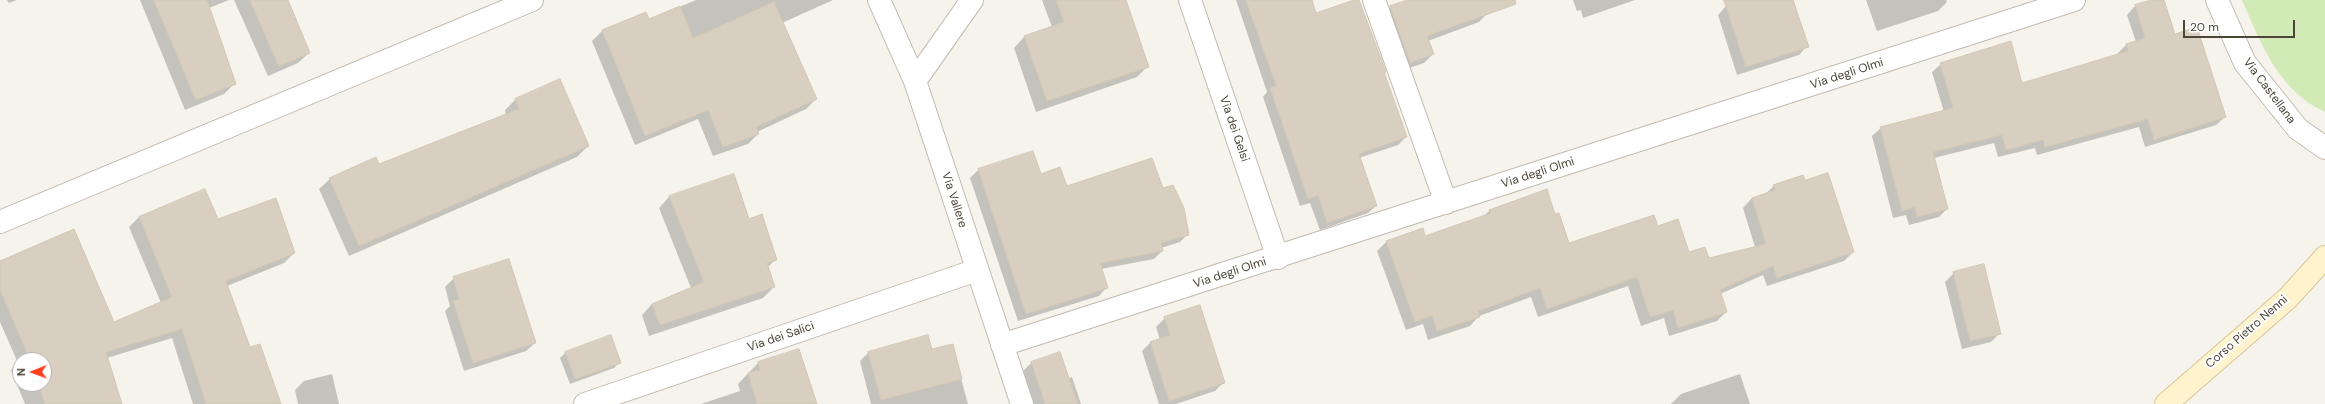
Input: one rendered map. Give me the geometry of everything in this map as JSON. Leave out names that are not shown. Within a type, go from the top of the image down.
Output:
[{"type":"main road","name":"Corso Pietro Nenni","points":[[2166,404],[2288,298],[2325,257]]},
{"type":"street","points":[[0,222],[532,0]]},
{"type":"street","name":"Via Vallere","points":[[879,0],[915,80],[1022,404]]},
{"type":"street","points":[[915,80],[972,0]]},
{"type":"street","name":"Via dei Gelsi","points":[[1190,0],[1278,258]]},
{"type":"street","points":[[1374,0],[1446,203]]},
{"type":"street","name":"Via degli Olmi","points":[[1002,345],[1278,258],[2074,0]]},
{"type":"street","name":"Via Castellana","points":[[2217,0],[2245,63],[2298,129],[2325,148]]},
{"type":"street","name":"Via dei Salici","points":[[585,404],[977,270]]},
{"type":"green space","points":[[2242,0],[2325,0],[2325,112],[2309,103],[2295,92],[2273,65],[2264,49]]},
{"type":"building","points":[[154,0],[207,0],[236,84],[196,100]]},
{"type":"building","points":[[250,0],[288,0],[310,53],[279,66]]},
{"type":"building","points":[[1056,0],[1126,0],[1149,67],[1047,101],[1024,36],[1064,22]]},
{"type":"building","points":[[1246,0],[1312,0],[1316,13],[1354,0],[1359,0],[1386,72],[1384,72],[1407,137],[1359,154],[1377,206],[1327,223],[1318,195],[1308,199],[1270,88],[1276,86]]},
{"type":"building","points":[[1408,0],[1515,0],[1516,4],[1427,36],[1434,54],[1410,63],[1390,6]]},
{"type":"building","points":[[1724,0],[1793,0],[1809,47],[1746,67]]},
{"type":"building","points":[[2152,0],[2164,0],[2175,34],[2197,27],[2226,117],[2154,140],[2148,119],[2045,147],[2043,140],[2006,150],[2002,135],[1933,152],[1948,209],[1917,217],[1915,207],[1902,211],[1880,127],[1953,108],[1940,63],[2011,41],[2022,83],[2128,51],[2126,44],[2145,38],[2135,5]]},
{"type":"building","points":[[774,2],[817,99],[756,127],[759,134],[723,147],[708,110],[645,136],[602,30],[646,12],[649,19],[680,6],[693,38]]},
{"type":"building","points":[[560,79],[589,146],[359,246],[329,178],[376,157],[379,164],[519,109],[515,99]]},
{"type":"building","points":[[1033,151],[1041,174],[1060,167],[1067,186],[1152,158],[1163,188],[1173,185],[1184,208],[1189,235],[1161,243],[1163,251],[1100,263],[1108,288],[1026,314],[978,169]]},
{"type":"building","points":[[1828,173],[1854,252],[1777,278],[1773,266],[1720,290],[1727,312],[1678,328],[1673,310],[1650,317],[1637,277],[1547,309],[1540,288],[1478,311],[1480,317],[1437,331],[1432,316],[1415,322],[1386,241],[1423,228],[1425,236],[1491,213],[1489,210],[1547,189],[1555,214],[1559,213],[1569,243],[1654,215],[1658,226],[1678,219],[1689,252],[1705,247],[1709,258],[1766,244],[1752,198],[1775,190],[1773,185],[1803,175],[1805,180]]},
{"type":"building","points":[[734,174],[749,219],[762,214],[777,260],[767,263],[775,287],[660,325],[652,304],[704,282],[669,196]]},
{"type":"building","points":[[205,189],[218,219],[276,198],[295,253],[226,281],[250,347],[260,344],[281,404],[206,404],[182,329],[106,352],[122,404],[45,404],[41,392],[52,392],[52,352],[27,352],[0,290],[0,261],[74,229],[114,322],[172,297],[139,217]]},
{"type":"building","points":[[509,259],[536,343],[473,363],[453,301],[459,299],[453,277]]},
{"type":"building","points":[[1984,264],[2001,334],[1970,341],[1953,272]]},
{"type":"building","points":[[1200,305],[1225,383],[1169,401],[1150,342],[1170,335],[1164,317]]},
{"type":"building","points":[[611,335],[621,363],[575,379],[565,352]]},
{"type":"building","points":[[928,335],[932,349],[953,344],[962,379],[881,400],[868,352]]},
{"type":"building","points":[[799,349],[817,404],[757,404],[748,373],[760,370],[758,362]]},
{"type":"building","points":[[1060,352],[1078,404],[1045,404],[1031,362]]}]
